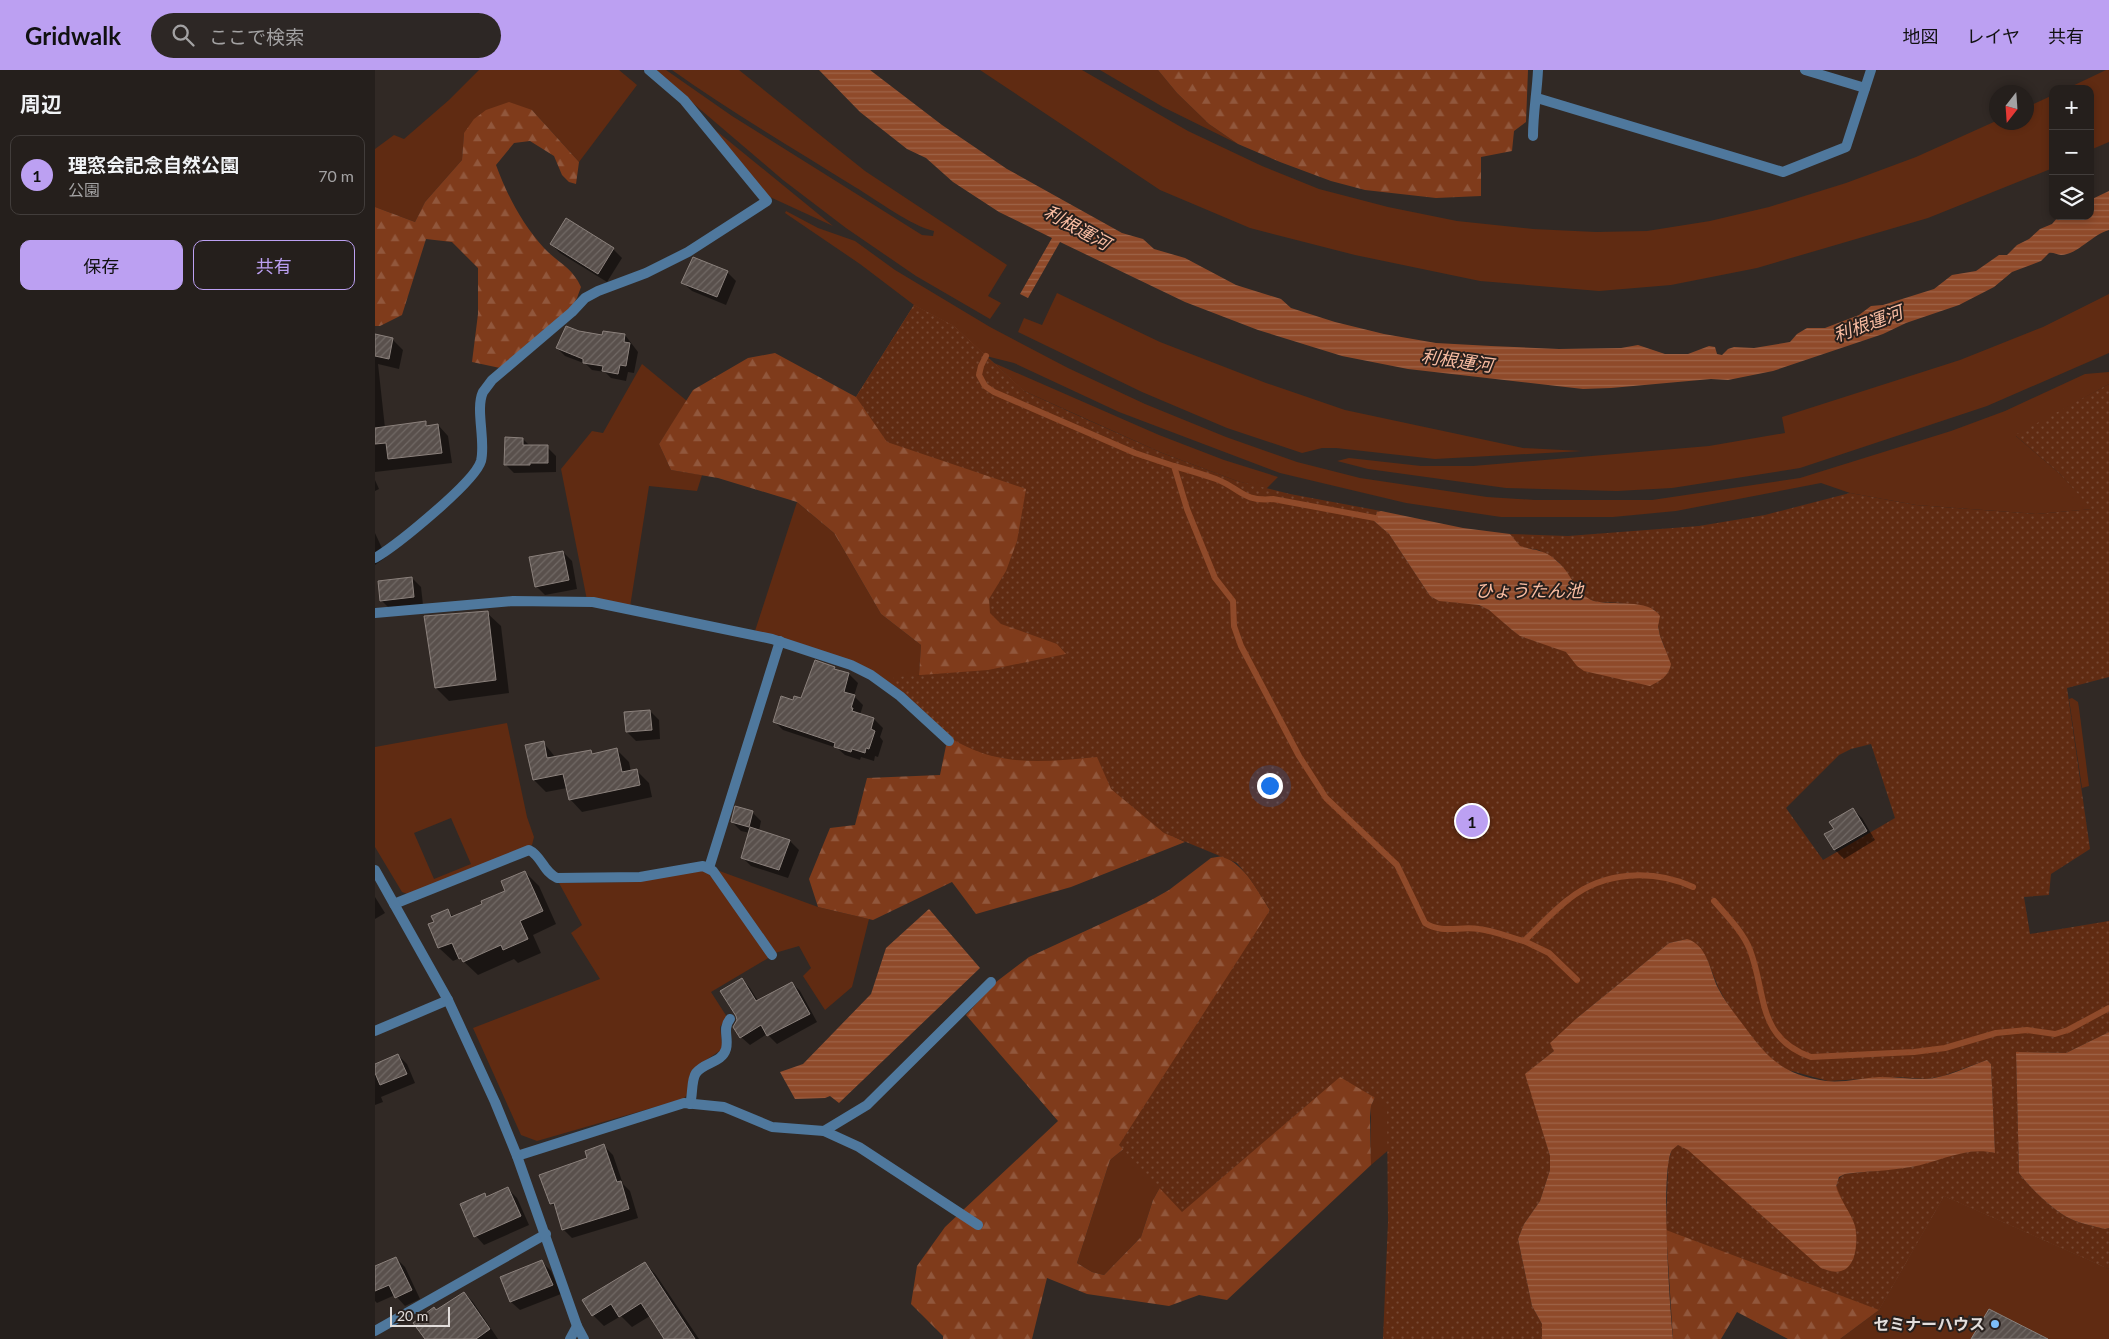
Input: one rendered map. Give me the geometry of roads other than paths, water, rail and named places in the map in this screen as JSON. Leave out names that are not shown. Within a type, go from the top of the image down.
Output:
[{"type":"street","points":[[375,558],[414,531],[470,478],[481,463],[483,447],[481,429],[483,394],[492,380],[572,312],[585,298],[598,291],[647,273],[688,252],[767,201],[684,100],[649,70]]},
{"type":"street","points":[[1533,136],[1533,114],[1537,98],[1538,70]]},
{"type":"street","points":[[1805,70],[1865,88]]},
{"type":"street","points":[[1537,98],[1783,172],[1846,147],[1871,70]]},
{"type":"street","points":[[375,613],[513,602],[593,602],[780,641],[851,665],[871,675],[900,696],[949,741]]},
{"type":"street","points":[[709,868],[780,641]]},
{"type":"street","points":[[394,904],[529,850],[536,853],[547,871],[557,878],[640,877],[703,866],[713,871],[772,954]]},
{"type":"street","points":[[375,870],[448,1000],[517,1156],[577,1326],[584,1339]]},
{"type":"street","points":[[824,1131],[867,1105],[991,982]]},
{"type":"street","points":[[375,1031],[448,1000]]},
{"type":"street","points":[[690,1104],[695,1073],[722,1057],[726,1048],[725,1028],[730,1019]]},
{"type":"street","points":[[517,1156],[684,1103],[724,1107],[772,1127],[824,1131],[859,1147],[978,1224]]},
{"type":"street","points":[[375,1331],[545,1234]]},
{"type":"street","points":[[570,1339],[577,1326]]},
{"type":"water","name":"利根運河","points":[[819,70],[870,70],[942,125],[1007,169],[1122,233],[1143,239],[1154,249],[1185,258],[1236,285],[1281,299],[1291,308],[1335,322],[1384,334],[1436,343],[1559,349],[1621,348],[1638,345],[1665,354],[1688,354],[1709,346],[1715,347],[1717,354],[1722,355],[1728,349],[1734,347],[1754,348],[1790,342],[1797,334],[1807,328],[1825,328],[1859,315],[1871,306],[1883,305],[1934,289],[1952,275],[1976,271],[1999,255],[2007,255],[2017,245],[2029,239],[2040,229],[2052,224],[2056,220],[2094,220],[2094,198],[2109,191],[2109,230],[2073,252],[2061,255],[2049,253],[2041,261],[2012,272],[1994,287],[1959,305],[1906,323],[1883,334],[1773,371],[1728,380],[1711,379],[1583,389],[1408,369],[1342,356],[1258,330],[1185,302],[1060,242],[1028,298],[1020,294],[1052,238],[999,212],[953,182],[926,158],[907,149],[860,112]]},
{"type":"water","name":"ひょうたん池","points":[[1381,511],[1463,528],[1510,534],[1520,546],[1544,553],[1553,558],[1563,567],[1578,589],[1588,598],[1601,602],[1639,605],[1655,610],[1660,616],[1658,626],[1660,636],[1671,664],[1668,672],[1661,680],[1650,686],[1584,671],[1577,666],[1566,652],[1520,636],[1489,610],[1479,605],[1439,601],[1430,596],[1389,534],[1374,521],[1377,512]]},
{"type":"water","points":[[929,909],[980,968],[839,1103],[830,1096],[825,1098],[795,1099],[780,1072],[803,1064],[871,994],[886,948]]},
{"type":"water","points":[[1687,939],[1700,947],[1715,982],[1730,1008],[1761,1048],[1778,1064],[1799,1075],[1826,1081],[1846,1081],[1879,1077],[1925,1079],[1949,1074],[1987,1060],[1991,1064],[1995,1153],[1984,1151],[1963,1153],[1922,1165],[1845,1174],[1839,1177],[1836,1187],[1855,1226],[1856,1245],[1850,1264],[1841,1271],[1836,1272],[1821,1268],[1688,1150],[1678,1145],[1672,1150],[1668,1162],[1666,1211],[1673,1339],[1542,1339],[1542,1324],[1532,1306],[1518,1239],[1524,1224],[1540,1201],[1550,1170],[1550,1156],[1525,1074],[1554,1051],[1550,1043],[1577,1018],[1669,943]]},
{"type":"water","points":[[2109,1032],[2109,1228],[2105,1229],[2071,1219],[2057,1211],[2019,1173],[2016,1052],[2066,1053]]},
{"type":"waterway","points":[[986,356],[979,375],[985,386],[994,392],[1135,453],[1174,466],[1187,509],[1215,578],[1233,601],[1234,626],[1241,646],[1299,756],[1326,798],[1397,865],[1425,923],[1445,929],[1472,928],[1485,930],[1524,941],[1569,899],[1583,890],[1613,878],[1629,876],[1662,877],[1693,887]]},
{"type":"waterway","points":[[1174,466],[1216,479],[1254,498],[1273,499],[1375,518]]},
{"type":"waterway","points":[[1714,901],[1734,924],[1747,943],[1766,1013],[1772,1026],[1793,1049],[1811,1057],[1914,1052],[1945,1048],[1996,1033],[2027,1030],[2055,1034],[2068,1030],[2109,1008]]},
{"type":"waterway","points":[[1524,941],[1549,953],[1577,980]]},
{"type":"place","name":"理窓会記念自然公園","points":[[1472,821]]},
{"type":"place","name":"セミナーハウス","points":[[1995,1324]]}]
